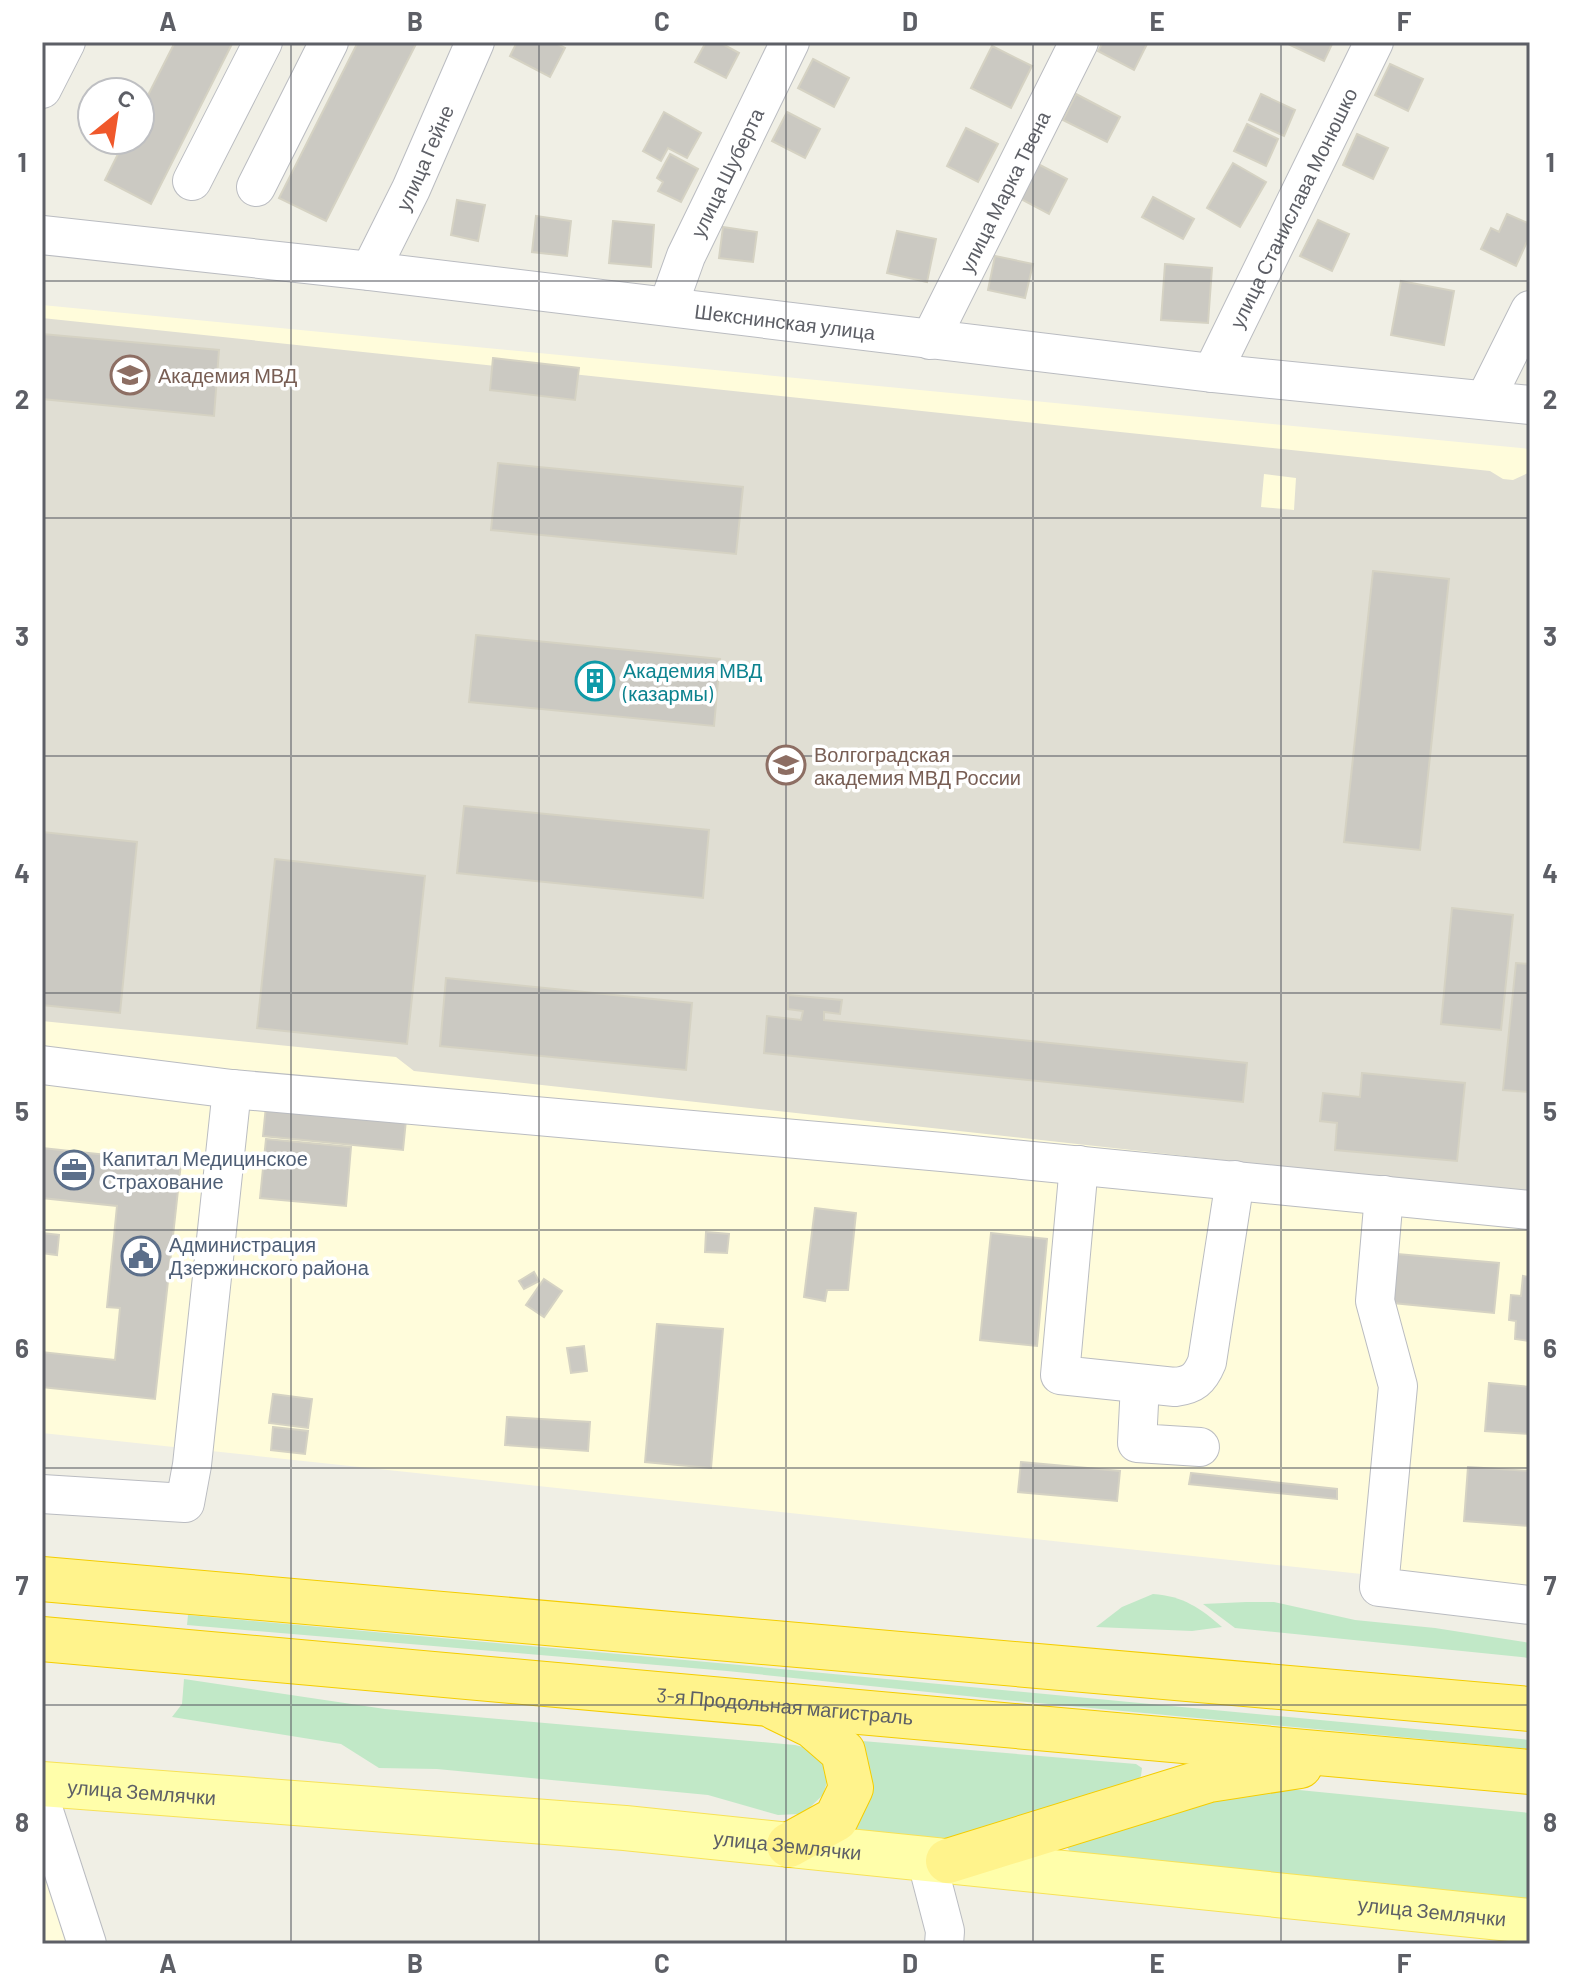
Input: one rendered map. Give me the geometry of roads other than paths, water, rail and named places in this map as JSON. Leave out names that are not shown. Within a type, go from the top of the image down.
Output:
[{"type":"highway","points":[[42,1579],[1530,1709]]},
{"type":"highway","name":"3-я Продольная магистраль","points":[[42,1639],[1530,1772]]},
{"type":"highway","points":[[767,1703],[813,1726],[843,1752],[851,1788],[836,1819],[789,1845]]},
{"type":"highway","points":[[937,1860],[1209,1780],[1368,1756]]},
{"type":"main road","name":"улица Землячки","points":[[42,1784],[594,1826],[1530,1921]]},
{"type":"street","points":[[42,89],[66,42]]},
{"type":"street","points":[[192,181],[263,42]]},
{"type":"street","points":[[256,187],[329,42]]},
{"type":"street","name":"улица Гейне","points":[[370,271],[411,189],[475,42]]},
{"type":"street","name":"улица Шуберта","points":[[668,306],[686,256],[790,42]]},
{"type":"street","name":"улица Марка Твена","points":[[930,340],[1079,42]]},
{"type":"street","name":"улица Станислава Монюшко","points":[[1212,373],[1374,42]]},
{"type":"street","name":"Шекснинская улица","points":[[42,235],[668,306],[1212,373],[1530,405]]},
{"type":"street","points":[[1485,400],[1530,310]]},
{"type":"street","points":[[42,1065],[232,1089],[1079,1165],[1530,1210]]},
{"type":"street","points":[[42,1494],[185,1503],[232,1089]]},
{"type":"street","points":[[1079,1165],[1060,1375],[1140,1384],[1188,1386],[1201,1377],[1207,1362],[1235,1180]]},
{"type":"street","points":[[1384,1195],[1375,1301],[1398,1386],[1379,1587],[1530,1605]]},
{"type":"street","points":[[1140,1384],[1137,1443],[1200,1447]]},
{"type":"street","points":[[42,1805],[87,1944]]},
{"type":"street","points":[[937,1860],[944,1944]]},
{"type":"place","name":"Академия МВД","points":[[130,375]]},
{"type":"place","name":"Академия МВД (казармы)","points":[[595,681]]},
{"type":"place","name":"Волгоградская академия МВД России","points":[[786,765]]},
{"type":"place","name":"Капитал Медицинское Страхование","points":[[74,1170]]},
{"type":"place","name":"Администрация Дзержинского района","points":[[141,1256]]}]
